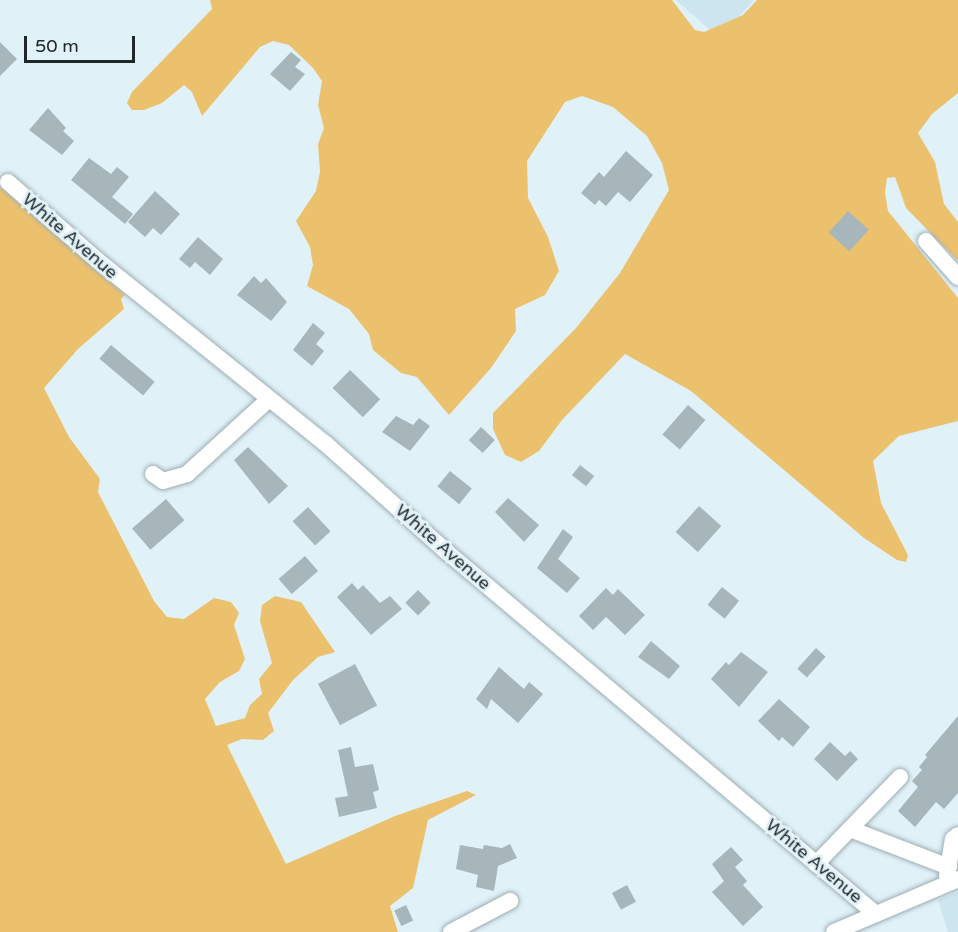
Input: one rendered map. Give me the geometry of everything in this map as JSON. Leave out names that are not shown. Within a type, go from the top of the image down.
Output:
[{"type":"street","name":"White Avenue","points":[[8,182],[269,399],[876,914]]},
{"type":"street","points":[[926,241],[958,277]]},
{"type":"street","points":[[153,474],[163,482],[187,474],[269,399]]},
{"type":"street","points":[[816,864],[900,777]]},
{"type":"street","points":[[850,829],[951,877]]},
{"type":"street","points":[[951,877],[953,839],[958,835]]},
{"type":"street","points":[[834,932],[951,877]]},
{"type":"street","points":[[451,932],[510,901]]},
{"type":"shaded area","points":[[210,0],[672,0],[695,30],[704,32],[743,15],[757,0],[958,0],[958,93],[932,114],[918,133],[935,162],[944,204],[958,222],[958,261],[906,208],[895,177],[887,178],[885,193],[888,211],[958,298],[958,421],[899,436],[873,461],[881,503],[908,555],[906,562],[897,560],[864,538],[691,391],[625,354],[562,420],[539,451],[521,462],[505,455],[493,429],[493,413],[576,328],[620,273],[669,190],[662,163],[647,136],[613,107],[582,96],[565,102],[527,161],[528,198],[548,237],[559,271],[545,295],[515,309],[516,331],[491,368],[449,415],[417,377],[401,373],[373,350],[369,334],[349,309],[307,286],[313,265],[310,247],[296,221],[316,191],[320,172],[318,144],[324,128],[318,105],[322,81],[313,68],[289,45],[273,41],[260,47],[202,116],[192,92],[184,85],[162,103],[144,110],[132,110],[127,103],[132,92],[212,9]]},
{"type":"shaded area","points":[[676,0],[754,0],[719,38]]},
{"type":"shaded area","points":[[0,187],[125,295],[121,299],[124,309],[78,349],[44,388],[69,437],[100,479],[98,492],[154,601],[167,617],[184,619],[214,598],[231,602],[239,613],[234,625],[245,659],[239,671],[220,682],[205,699],[216,726],[245,718],[250,705],[262,694],[259,679],[272,663],[260,621],[262,605],[275,596],[301,602],[335,652],[318,657],[293,680],[268,713],[274,731],[263,740],[242,739],[227,745],[286,864],[395,816],[467,791],[476,795],[428,820],[413,888],[390,906],[398,932],[0,932]]},
{"type":"shaded area","points":[[958,892],[958,932],[948,932],[938,900]]},
{"type":"building","points":[[0,42],[17,59],[0,76]]},
{"type":"building","points":[[291,52],[301,60],[295,67],[305,74],[290,91],[270,74]]},
{"type":"building","points":[[48,108],[66,128],[63,131],[74,141],[62,155],[29,130]]},
{"type":"building","points":[[626,151],[653,175],[630,202],[618,192],[606,206],[599,200],[595,205],[581,193],[599,172],[604,177]]},
{"type":"building","points":[[89,158],[111,174],[117,167],[129,177],[112,197],[133,214],[125,224],[71,180]]},
{"type":"building","points":[[155,191],[180,214],[161,235],[153,228],[145,237],[128,222]]},
{"type":"building","points":[[848,211],[869,230],[849,251],[829,233]]},
{"type":"building","points":[[198,237],[223,259],[210,275],[195,262],[190,268],[179,259]]},
{"type":"building","points":[[254,276],[261,283],[266,278],[287,302],[271,321],[237,295]]},
{"type":"building","points":[[313,323],[325,333],[316,344],[324,351],[312,366],[293,350]]},
{"type":"building","points":[[111,345],[155,382],[143,395],[99,359]]},
{"type":"building","points":[[350,370],[380,399],[363,417],[333,388]]},
{"type":"building","points":[[688,405],[705,420],[680,450],[662,434]]},
{"type":"building","points":[[396,416],[413,425],[419,418],[430,426],[410,451],[382,432]]},
{"type":"building","points":[[481,427],[495,440],[483,453],[469,440]]},
{"type":"building","points":[[248,447],[288,486],[269,504],[234,460]]},
{"type":"building","points":[[580,465],[594,476],[586,486],[572,475]]},
{"type":"building","points":[[450,471],[472,489],[459,504],[437,487]]},
{"type":"building","points":[[508,498],[539,525],[524,542],[495,512]]},
{"type":"building","points":[[166,499],[184,520],[150,550],[132,529]]},
{"type":"building","points":[[699,506],[721,526],[698,552],[676,532]]},
{"type":"building","points":[[308,507],[331,531],[315,545],[293,521]]},
{"type":"building","points":[[563,529],[573,537],[558,559],[580,578],[567,593],[537,568]]},
{"type":"building","points":[[305,556],[318,571],[292,594],[279,579]]},
{"type":"building","points":[[352,583],[358,590],[363,585],[380,603],[390,596],[402,609],[371,635],[337,597]]},
{"type":"building","points":[[722,587],[739,601],[725,619],[708,605]]},
{"type":"building","points":[[606,588],[613,595],[618,589],[645,615],[625,635],[606,617],[593,630],[579,616]]},
{"type":"building","points":[[418,590],[431,603],[418,615],[405,603]]},
{"type":"building","points":[[651,641],[680,666],[669,679],[638,657]]},
{"type":"building","points":[[816,648],[826,657],[807,678],[797,669]]},
{"type":"building","points":[[741,652],[768,672],[739,707],[711,679],[726,662],[729,665]]},
{"type":"building","points":[[355,664],[377,705],[340,725],[318,684]]},
{"type":"building","points":[[499,667],[524,689],[529,682],[543,694],[518,723],[491,699],[487,709],[476,699]]},
{"type":"building","points":[[779,699],[810,727],[793,747],[782,737],[779,741],[758,721]]},
{"type":"building","points":[[958,716],[958,793],[944,809],[936,802],[915,827],[898,811],[918,787],[912,781],[922,770],[919,767],[927,757],[925,755]]},
{"type":"building","points":[[830,742],[845,756],[850,751],[858,759],[837,781],[814,759]]},
{"type":"building","points":[[351,747],[355,767],[373,764],[379,790],[373,792],[377,808],[339,817],[335,798],[348,796],[338,750]]},
{"type":"building","points":[[510,844],[517,858],[498,866],[494,891],[476,887],[478,875],[456,869],[460,845],[483,849],[484,845],[502,848]]},
{"type":"building","points":[[731,847],[743,860],[735,867],[747,881],[743,885],[763,907],[743,926],[712,892],[724,881],[712,864]]},
{"type":"building","points":[[627,885],[636,902],[621,910],[612,893]]},
{"type":"building","points":[[406,905],[413,920],[401,926],[394,910]]}]
